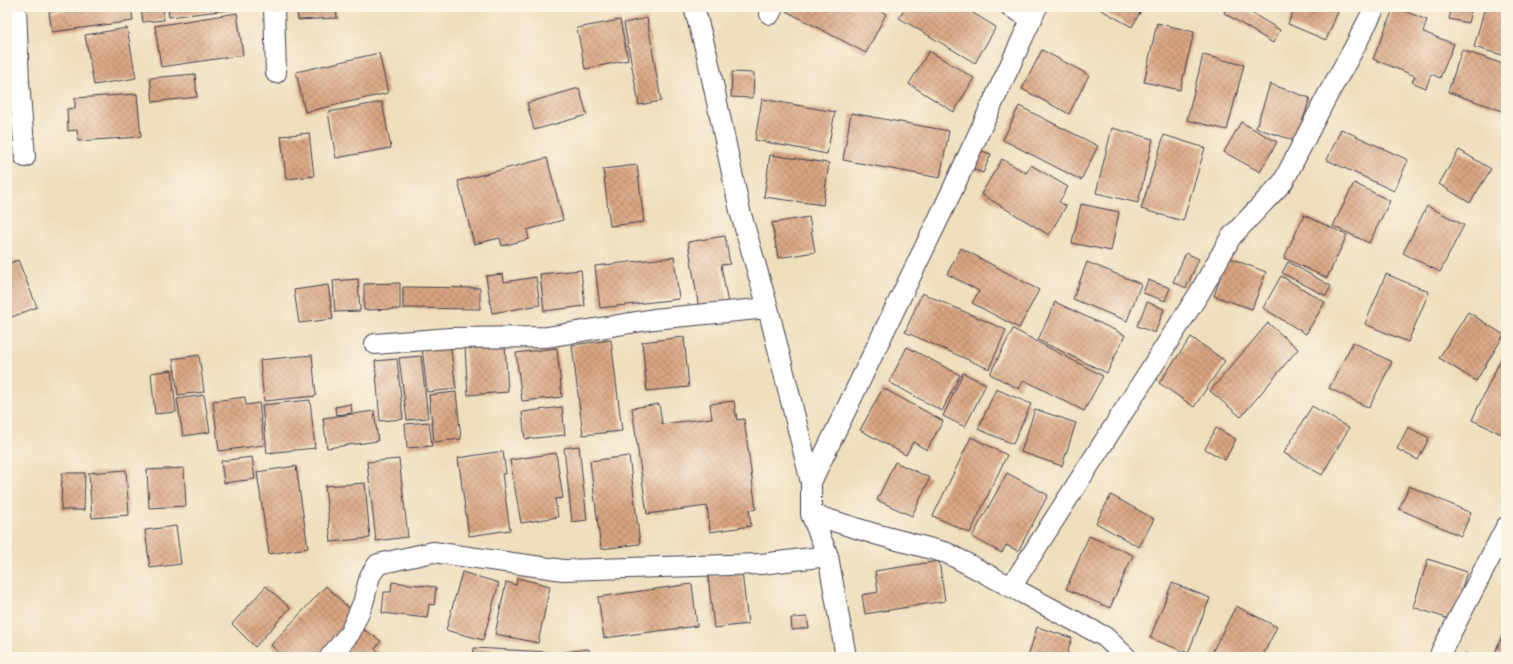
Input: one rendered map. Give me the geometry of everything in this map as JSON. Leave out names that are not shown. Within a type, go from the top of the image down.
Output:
[{"type":"street","points":[[16,7],[19,82],[25,156]]},
{"type":"street","points":[[274,7],[276,73]]},
{"type":"street","points":[[694,7],[707,55],[740,211],[768,308],[811,482],[811,514],[828,556],[846,657]]},
{"type":"street","points":[[811,482],[951,193],[1035,13],[1010,7]]},
{"type":"street","points":[[1011,587],[1200,292],[1231,237],[1283,182],[1375,7]]},
{"type":"street","points":[[374,344],[450,338],[547,337],[654,319],[768,308]]},
{"type":"street","points":[[811,514],[875,534],[947,553],[1105,636],[1126,657]]},
{"type":"street","points":[[1441,657],[1441,652],[1506,527]]},
{"type":"street","points":[[330,657],[350,633],[363,603],[370,576],[378,564],[433,552],[563,570],[762,564],[828,556]]},
{"type":"building","points":[[85,7],[131,7],[133,21],[52,32],[49,12]]},
{"type":"building","points":[[141,7],[163,7],[164,20],[143,22]]},
{"type":"building","points":[[168,7],[237,7],[237,9],[169,17]]},
{"type":"building","points":[[297,7],[336,7],[337,18],[298,20]]},
{"type":"building","points":[[788,7],[873,7],[886,14],[866,53],[786,11]]},
{"type":"building","points":[[905,7],[963,7],[996,27],[975,63],[899,18]]},
{"type":"building","points":[[1096,7],[1143,7],[1132,27]]},
{"type":"building","points":[[1227,7],[1242,7],[1280,30],[1273,43],[1224,13]]},
{"type":"building","points":[[1295,7],[1340,7],[1326,40],[1288,24]]},
{"type":"building","points":[[1394,7],[1427,20],[1423,32],[1454,44],[1440,78],[1431,74],[1426,88],[1412,82],[1415,76],[1373,59]]},
{"type":"building","points":[[1452,7],[1472,7],[1468,23],[1449,19]]},
{"type":"building","points":[[1485,7],[1506,7],[1506,56],[1474,47]]},
{"type":"building","points":[[237,13],[243,55],[161,67],[155,26]]},
{"type":"building","points":[[647,18],[661,101],[639,105],[624,23]]},
{"type":"building","points":[[620,20],[628,60],[585,69],[577,28]]},
{"type":"building","points":[[1157,23],[1194,32],[1180,90],[1144,82]]},
{"type":"building","points":[[127,28],[136,78],[94,85],[85,35]]},
{"type":"building","points":[[1042,50],[1089,75],[1069,114],[1022,89]]},
{"type":"building","points":[[1462,50],[1506,65],[1506,112],[1448,92]]},
{"type":"building","points":[[929,51],[974,78],[954,112],[909,84]]},
{"type":"building","points":[[379,53],[388,93],[305,112],[296,72]]},
{"type":"building","points":[[1203,55],[1244,65],[1227,130],[1187,120]]},
{"type":"building","points":[[732,72],[754,73],[753,98],[731,97]]},
{"type":"building","points":[[195,74],[197,97],[153,102],[150,78]]},
{"type":"building","points":[[1270,84],[1310,98],[1296,141],[1256,128]]},
{"type":"building","points":[[579,88],[587,115],[534,130],[527,103]]},
{"type":"building","points":[[137,94],[141,137],[78,141],[77,130],[68,131],[67,109],[75,108],[75,98]]},
{"type":"building","points":[[762,99],[835,112],[827,154],[755,140]]},
{"type":"building","points":[[382,102],[391,148],[336,158],[328,112]]},
{"type":"building","points":[[1019,106],[1098,146],[1081,180],[1003,140]]},
{"type":"building","points":[[851,113],[949,131],[940,178],[843,160]]},
{"type":"building","points":[[1241,122],[1277,142],[1260,172],[1224,152]]},
{"type":"building","points":[[1112,128],[1153,139],[1138,203],[1096,193]]},
{"type":"building","points":[[1341,129],[1408,160],[1394,191],[1327,160]]},
{"type":"building","points":[[309,133],[314,176],[286,179],[281,136]]},
{"type":"building","points":[[1164,135],[1205,148],[1183,221],[1141,209]]},
{"type":"building","points":[[977,149],[991,154],[983,173],[970,168]]},
{"type":"building","points":[[1459,150],[1491,169],[1470,203],[1439,184]]},
{"type":"building","points":[[770,155],[829,163],[823,205],[764,197]]},
{"type":"building","points":[[547,158],[563,220],[527,230],[529,239],[502,246],[500,238],[474,244],[458,181]]},
{"type":"building","points":[[1002,159],[1026,173],[1031,165],[1068,187],[1059,202],[1066,206],[1049,235],[981,194]]},
{"type":"building","points":[[637,165],[644,222],[610,226],[603,169]]},
{"type":"building","points":[[1354,183],[1390,201],[1369,243],[1333,226]]},
{"type":"building","points":[[1081,204],[1119,212],[1111,251],[1072,243]]},
{"type":"building","points":[[1427,206],[1464,225],[1440,272],[1403,253]]},
{"type":"building","points":[[1304,215],[1347,235],[1327,278],[1284,258]]},
{"type":"building","points":[[809,217],[815,252],[778,258],[772,223]]},
{"type":"building","points":[[725,236],[730,264],[721,265],[728,304],[699,309],[688,242]]},
{"type":"building","points":[[961,248],[1039,290],[1019,328],[972,303],[979,291],[947,274]]},
{"type":"building","points":[[1186,253],[1199,259],[1186,288],[1173,282]]},
{"type":"building","points":[[674,257],[679,299],[600,308],[595,266]]},
{"type":"building","points":[[1227,257],[1266,272],[1252,309],[1214,296]]},
{"type":"building","points":[[18,260],[37,307],[7,319],[7,264]]},
{"type":"building","points":[[1087,262],[1141,284],[1127,321],[1073,299]]},
{"type":"building","points":[[1288,262],[1331,286],[1326,296],[1282,273]]},
{"type":"building","points":[[581,270],[585,306],[544,311],[540,274]]},
{"type":"building","points":[[503,274],[504,282],[536,277],[540,305],[492,313],[486,276]]},
{"type":"building","points":[[1386,274],[1429,292],[1408,342],[1365,324]]},
{"type":"building","points":[[1281,276],[1325,302],[1306,334],[1263,308]]},
{"type":"building","points":[[358,279],[360,311],[335,312],[333,281]]},
{"type":"building","points":[[1148,280],[1170,288],[1165,301],[1143,293]]},
{"type":"building","points":[[400,283],[400,309],[364,310],[364,284]]},
{"type":"building","points":[[328,285],[333,319],[299,323],[294,290]]},
{"type":"building","points":[[403,287],[480,288],[480,309],[403,308]]},
{"type":"building","points":[[922,293],[1006,330],[989,369],[905,332]]},
{"type":"building","points":[[1055,302],[1125,335],[1107,373],[1038,340]]},
{"type":"building","points":[[1147,302],[1164,309],[1155,333],[1137,326]]},
{"type":"building","points":[[1468,312],[1504,335],[1476,381],[1439,358]]},
{"type":"building","points":[[1268,323],[1298,349],[1241,417],[1210,391]]},
{"type":"building","points":[[1013,329],[1103,376],[1084,411],[1024,380],[1019,389],[990,374]]},
{"type":"building","points":[[684,337],[689,387],[647,391],[642,342]]},
{"type":"building","points":[[1191,337],[1225,361],[1194,407],[1159,383]]},
{"type":"building","points":[[611,340],[622,431],[583,435],[572,345]]},
{"type":"building","points":[[1353,342],[1392,362],[1369,408],[1329,388]]},
{"type":"building","points":[[450,343],[456,389],[427,392],[422,347]]},
{"type":"building","points":[[505,345],[508,392],[468,395],[465,347]]},
{"type":"building","points":[[907,347],[960,375],[942,411],[889,382]]},
{"type":"building","points":[[557,348],[562,397],[522,401],[516,353]]},
{"type":"building","points":[[1506,348],[1506,436],[1472,420]]},
{"type":"building","points":[[199,355],[204,392],[178,395],[173,359]]},
{"type":"building","points":[[312,355],[316,396],[264,401],[260,360]]},
{"type":"building","points":[[421,356],[428,418],[407,420],[399,358]]},
{"type":"building","points":[[397,359],[403,419],[380,421],[375,361]]},
{"type":"building","points":[[172,370],[176,412],[155,414],[151,373]]},
{"type":"building","points":[[963,373],[986,384],[965,427],[943,416]]},
{"type":"building","points":[[883,388],[943,421],[927,450],[913,442],[906,455],[860,430]]},
{"type":"building","points":[[996,389],[1031,404],[1013,444],[978,429]]},
{"type":"building","points":[[456,392],[461,439],[434,442],[429,395]]},
{"type":"building","points":[[204,395],[210,432],[183,436],[177,399]]},
{"type":"building","points":[[245,397],[246,405],[259,403],[264,445],[219,451],[213,401]]},
{"type":"building","points":[[310,400],[315,448],[267,453],[262,405]]},
{"type":"building","points":[[734,401],[737,420],[744,419],[756,509],[749,510],[751,526],[710,532],[707,506],[647,514],[632,408],[659,404],[662,424],[712,418],[710,404]]},
{"type":"building","points":[[351,404],[352,413],[336,415],[335,407]]},
{"type":"building","points":[[1312,406],[1349,428],[1322,475],[1284,453]]},
{"type":"building","points":[[562,407],[565,435],[525,439],[522,412]]},
{"type":"building","points":[[1035,409],[1076,423],[1062,466],[1021,452]]},
{"type":"building","points":[[374,411],[378,441],[327,448],[323,418]]},
{"type":"building","points":[[429,422],[432,446],[407,448],[405,424]]},
{"type":"building","points":[[1408,427],[1429,438],[1418,460],[1397,449]]},
{"type":"building","points":[[1216,428],[1236,439],[1225,460],[1205,449]]},
{"type":"building","points":[[971,437],[1007,455],[970,533],[933,516]]},
{"type":"building","points":[[579,446],[587,520],[572,522],[564,448]]},
{"type":"building","points":[[503,451],[506,474],[502,474],[510,530],[469,536],[458,458]]},
{"type":"building","points":[[556,453],[563,498],[555,499],[558,517],[521,523],[510,460]]},
{"type":"building","points":[[629,456],[640,544],[601,549],[590,461]]},
{"type":"building","points":[[252,457],[255,479],[224,483],[221,461]]},
{"type":"building","points":[[399,459],[408,537],[376,541],[367,462]]},
{"type":"building","points":[[895,462],[930,478],[912,516],[877,500]]},
{"type":"building","points":[[296,466],[308,548],[269,554],[257,472]]},
{"type":"building","points":[[184,468],[186,506],[149,508],[147,470]]},
{"type":"building","points":[[126,470],[129,515],[92,518],[89,473]]},
{"type":"building","points":[[62,473],[85,473],[84,510],[61,510]]},
{"type":"building","points":[[1007,473],[1048,495],[1018,551],[1006,545],[1002,553],[972,537]]},
{"type":"building","points":[[365,483],[370,538],[331,542],[325,486]]},
{"type":"building","points":[[1409,486],[1471,513],[1461,536],[1399,509]]},
{"type":"building","points":[[1111,495],[1154,519],[1139,547],[1096,523]]},
{"type":"building","points":[[176,526],[181,564],[150,568],[145,530]]},
{"type":"building","points":[[1089,536],[1133,555],[1110,608],[1066,589]]},
{"type":"building","points":[[1428,559],[1467,572],[1452,620],[1413,607]]},
{"type":"building","points":[[939,561],[945,601],[865,614],[862,595],[878,592],[875,571]]},
{"type":"building","points":[[462,572],[499,583],[483,640],[446,630]]},
{"type":"building","points":[[742,572],[748,624],[714,628],[708,576]]},
{"type":"building","points":[[517,578],[550,586],[538,643],[495,634],[506,582],[516,585]]},
{"type":"building","points":[[392,582],[436,587],[434,605],[429,604],[427,618],[382,613],[384,592],[391,592]]},
{"type":"building","points":[[1172,583],[1210,598],[1188,653],[1150,638]]},
{"type":"building","points":[[692,584],[697,626],[604,638],[598,597]]},
{"type":"building","points":[[266,586],[290,608],[255,647],[232,624]]},
{"type":"building","points":[[326,586],[356,615],[317,657],[284,657],[271,645]]},
{"type":"building","points":[[1236,606],[1277,627],[1262,657],[1216,657],[1211,654]]},
{"type":"building","points":[[807,617],[809,628],[792,630],[791,618]]},
{"type":"building","points":[[358,626],[381,641],[375,649],[380,653],[377,657],[342,657]]},
{"type":"building","points":[[1506,626],[1506,657],[1504,657],[1495,653]]},
{"type":"building","points":[[1037,627],[1072,638],[1066,657],[1028,657]]},
{"type":"building","points":[[474,648],[548,652],[548,657],[473,657]]},
{"type":"building","points":[[589,649],[590,657],[565,657],[564,652]]},
{"type":"building","points":[[1465,653],[1474,657],[1463,657]]},
{"type":"building","points":[[1107,654],[1107,657],[1092,657],[1092,656]]}]
